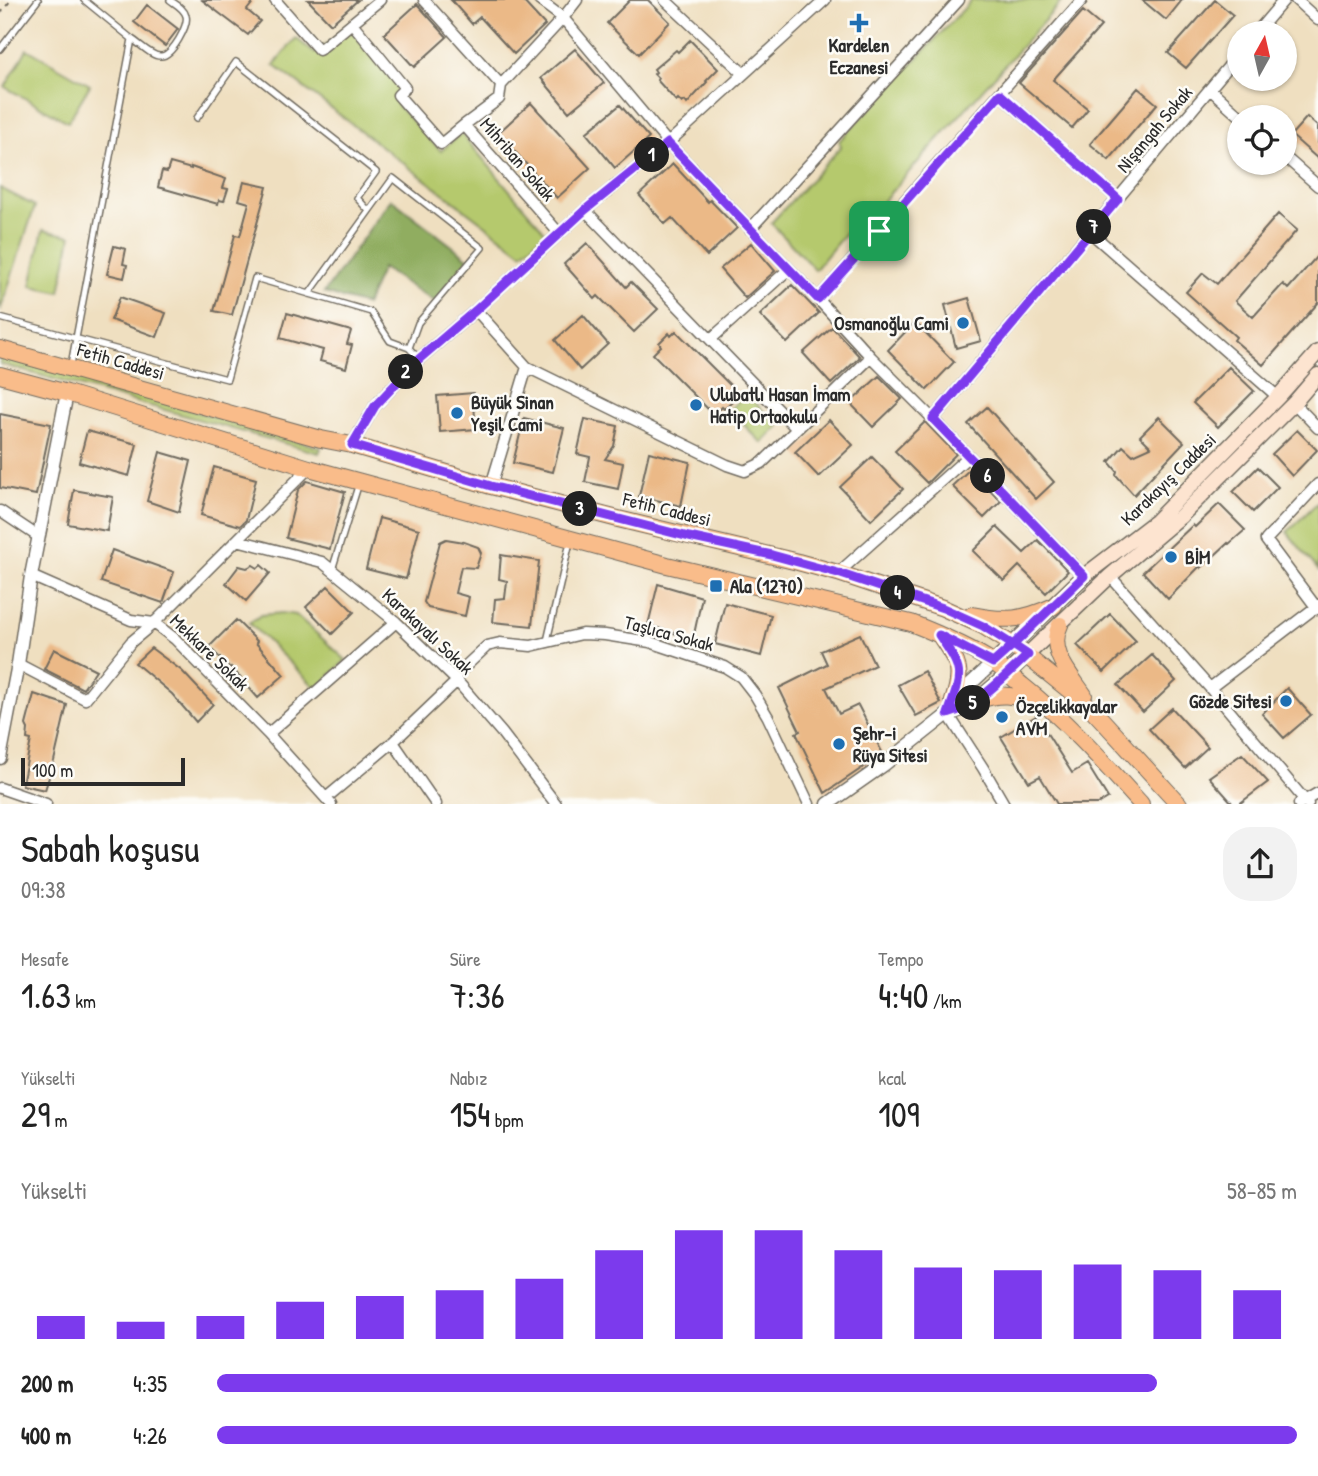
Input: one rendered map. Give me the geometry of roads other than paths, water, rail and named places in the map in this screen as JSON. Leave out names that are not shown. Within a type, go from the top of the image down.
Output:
[{"type":"main road","name":"Fetih Caddesi","points":[[0,349],[321,439],[352,445],[491,486],[838,573],[943,608],[983,626],[1028,655],[1090,707],[1179,804]]},
{"type":"main road","name":"Karakayış Caddesi","points":[[993,663],[1084,576],[1156,521],[1278,397],[1318,352]]},
{"type":"main road","points":[[0,375],[309,467],[667,565],[911,623],[939,635],[1008,673],[1049,707],[1141,804]]},
{"type":"main road","name":"Karakayış Caddesi","points":[[1008,673],[1110,576],[1180,517],[1294,403],[1318,375]]},
{"type":"main road","points":[[943,608],[1006,620],[1035,615],[1054,606]]},
{"type":"main road","points":[[1060,625],[1055,638],[1056,650],[1090,707]]},
{"type":"main road","points":[[939,635],[954,657],[959,672],[959,682],[951,707]]},
{"type":"main road","points":[[975,701],[1003,695],[1020,697],[1049,707]]},
{"type":"street","points":[[275,0],[319,50],[380,0]]},
{"type":"street","points":[[424,0],[501,85]]},
{"type":"street","points":[[539,0],[564,18],[668,143],[1084,576]]},
{"type":"street","points":[[464,125],[499,99],[501,85],[564,18],[577,0]]},
{"type":"street","points":[[665,0],[743,73]]},
{"type":"street","points":[[352,445],[375,406],[419,359],[585,210],[668,143],[825,0]]},
{"type":"street","points":[[750,229],[959,0]]},
{"type":"street","points":[[818,299],[1082,0]]},
{"type":"street","points":[[1266,21],[1284,0]]},
{"type":"street","points":[[1296,0],[1318,20]]},
{"type":"street","name":"Mihriban Sokak","points":[[352,23],[405,88],[398,95],[441,144],[464,125],[559,233]]},
{"type":"street","name":"Nişangah Sokak","points":[[933,419],[1227,68]]},
{"type":"street","points":[[1210,89],[1228,105]]},
{"type":"street","points":[[1000,94],[1118,199]]},
{"type":"street","points":[[1297,167],[1318,186]]},
{"type":"street","points":[[585,210],[797,429]]},
{"type":"street","points":[[1090,232],[1278,397]]},
{"type":"street","points":[[711,339],[789,269]]},
{"type":"street","points":[[476,310],[527,367],[727,466],[745,471],[762,463],[871,357]]},
{"type":"street","points":[[491,486],[527,367]]},
{"type":"street","points":[[0,758],[31,576],[67,393]]},
{"type":"street","points":[[1294,403],[1318,428]]},
{"type":"street","points":[[838,573],[969,456]]},
{"type":"street","points":[[18,664],[85,699],[131,642],[154,623],[309,467]]},
{"type":"street","points":[[1210,688],[1317,607],[1266,540],[1318,484]]},
{"type":"street","points":[[0,511],[39,537]]},
{"type":"street","name":"Karakayalı Sokak","points":[[237,540],[322,562],[396,622],[456,679],[502,733],[556,804]]},
{"type":"street","name":"Mekkare Sokak","points":[[31,576],[131,620],[154,623],[175,639],[329,801]]},
{"type":"street","points":[[1110,576],[1210,688],[1304,803],[1318,793]]},
{"type":"street","points":[[268,734],[396,622]]},
{"type":"street","name":"Taşlıca Sokak","points":[[329,801],[393,742],[487,646],[500,643],[531,646],[582,634],[650,642],[725,667],[741,677],[768,717],[808,804]]},
{"type":"street","name":"Karakayış Caddesi","points":[[828,804],[885,764],[951,707],[993,663]]},
{"type":"street","name":"Karakayış Caddesi","points":[[951,707],[961,710],[1008,673]]},
{"type":"street","points":[[951,707],[1004,804]]},
{"type":"street","points":[[393,742],[436,804]]},
{"type":"street","points":[[0,788],[46,804]]},
{"type":"lane","points":[[0,49],[38,0]]},
{"type":"lane","points":[[84,0],[156,56],[166,56],[170,52],[186,22],[181,8],[170,0]]},
{"type":"lane","points":[[71,369],[132,39]]},
{"type":"lane","points":[[197,118],[236,62],[376,172],[357,198],[369,211]]},
{"type":"lane","points":[[309,294],[393,178],[482,248],[418,324],[409,348]]},
{"type":"lane","points":[[0,318],[227,379],[255,278],[371,312],[390,341],[409,348],[419,359]]},
{"type":"lane","points":[[332,570],[359,481]]},
{"type":"lane","points":[[548,642],[571,538]]},
{"type":"place","name":"Kardelen Eczanesi","points":[[859,23]]},
{"type":"place","name":"Osmanoğlu Cami","points":[[963,323]]},
{"type":"place","name":"Ulubatlı Hasan İmam Hatip Ortaokulu","points":[[696,405]]},
{"type":"place","name":"Büyük Sinan Yeşil Cami","points":[[457,413]]},
{"type":"place","name":"BİM","points":[[1171,557]]},
{"type":"place","name":"Ala (1270)","points":[[716,586]]},
{"type":"place","name":"Gözde Sitesi","points":[[1286,701]]},
{"type":"place","name":"Özçelikkayalar AVM","points":[[1002,717]]},
{"type":"place","name":"Şehr-i Rüya Sitesi","points":[[839,744]]}]
